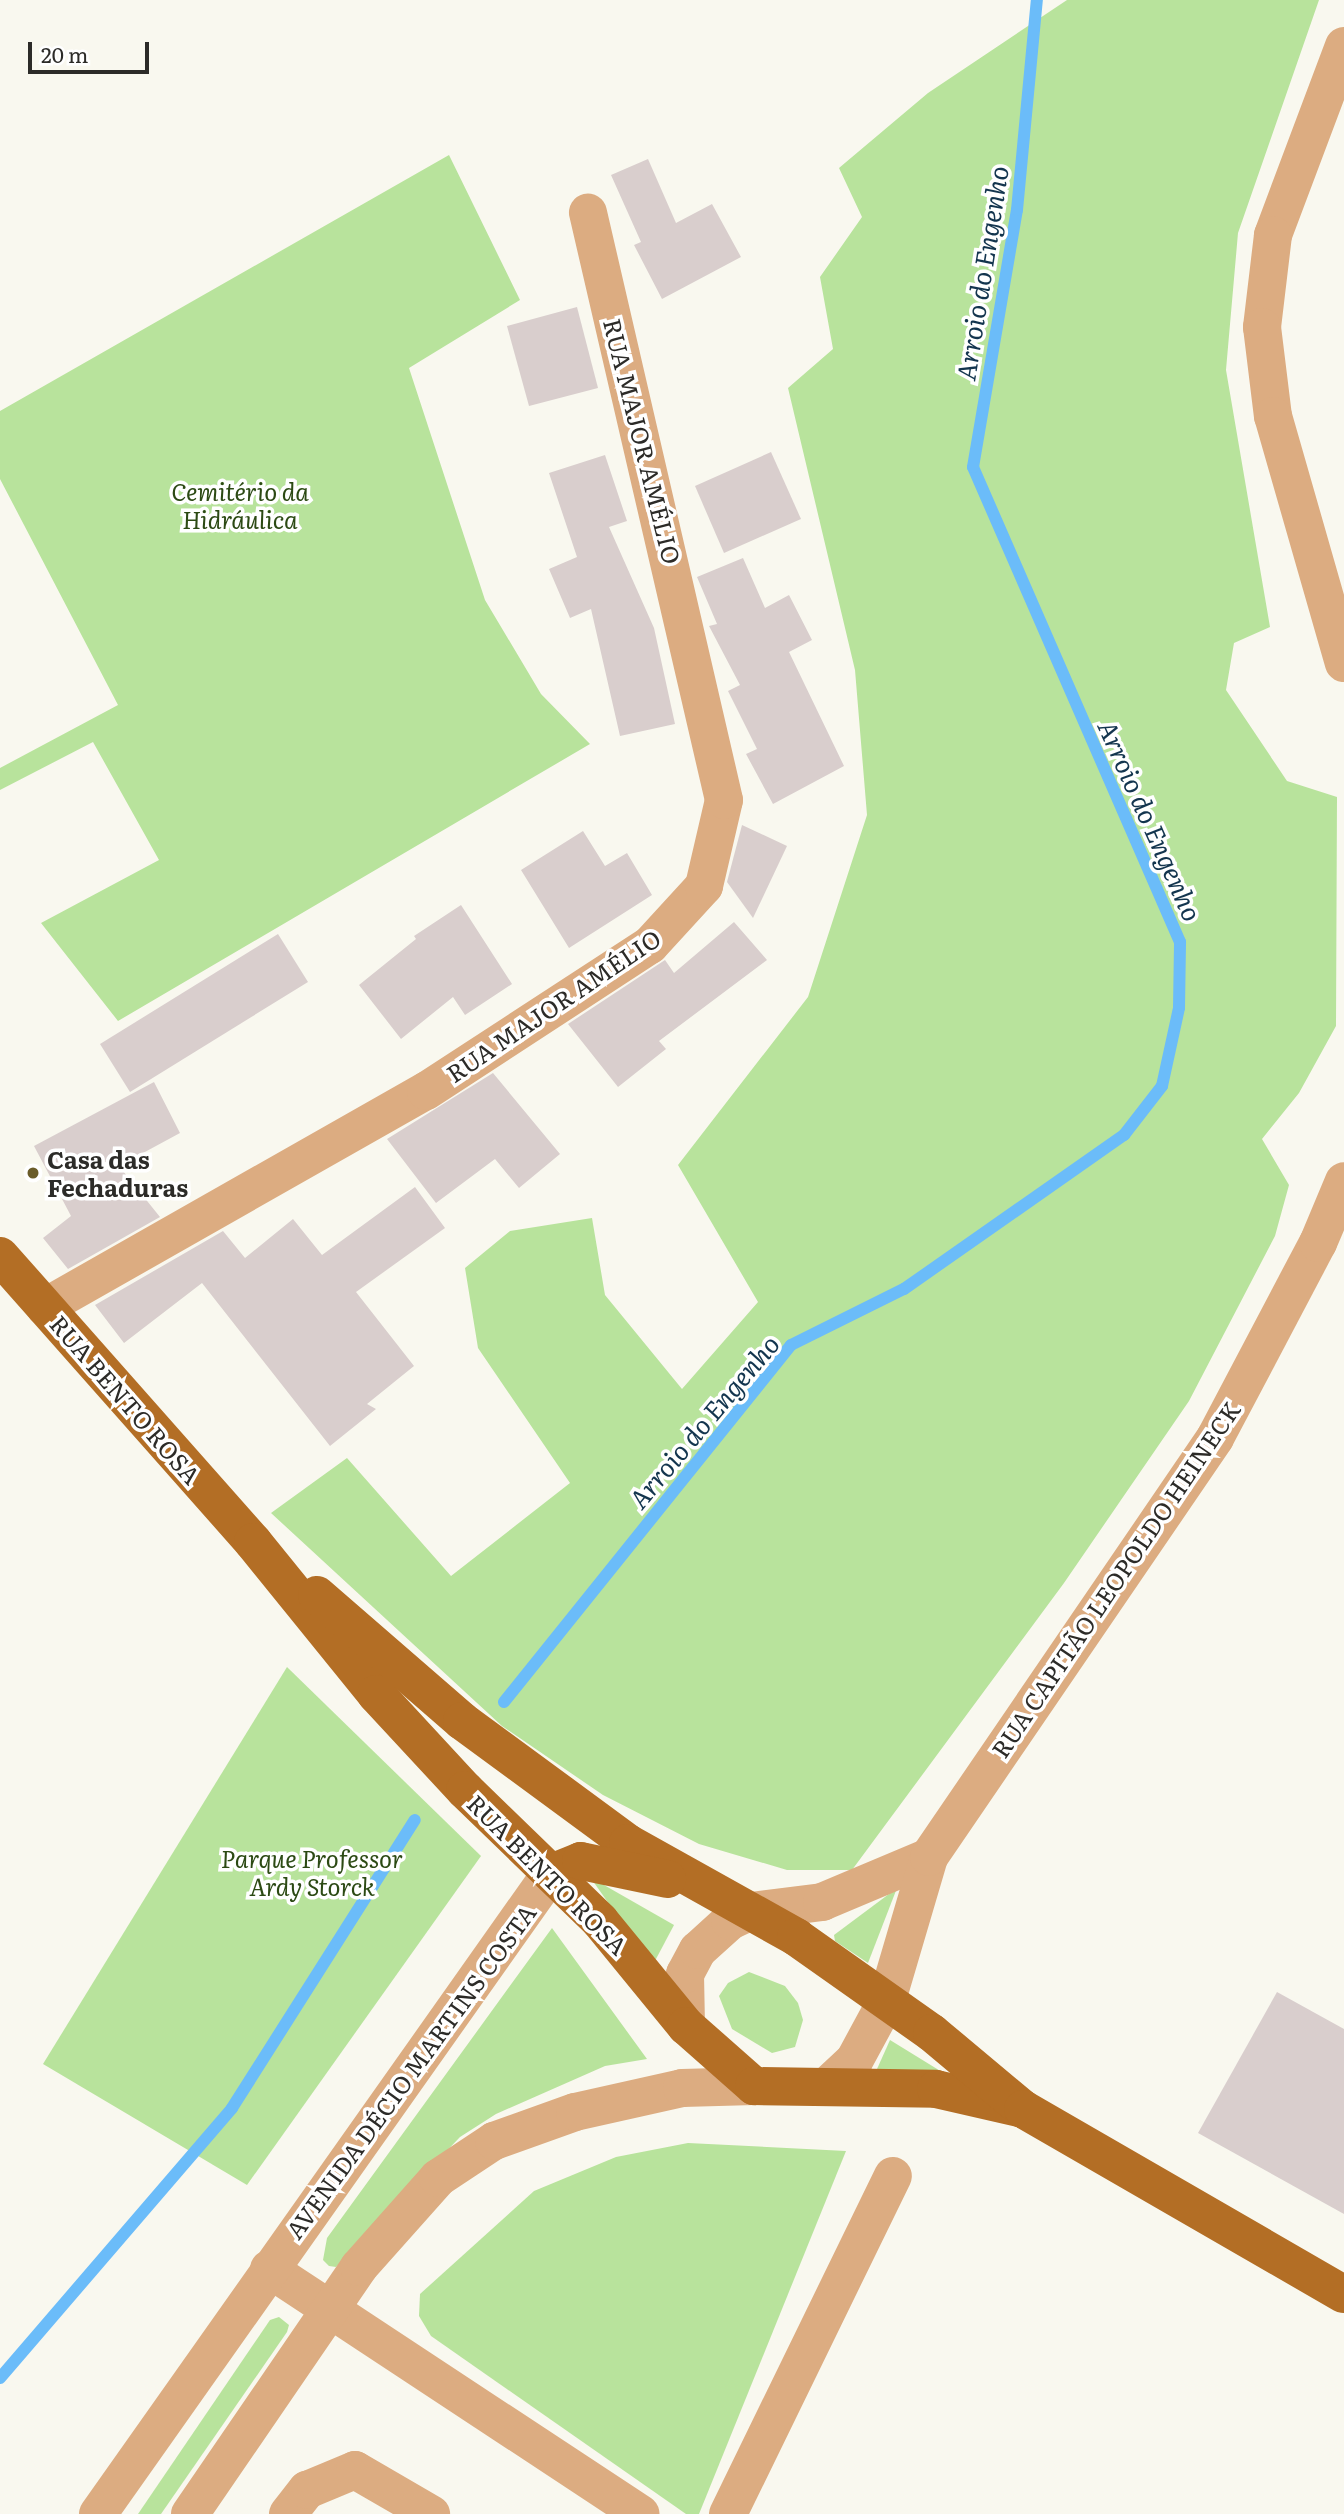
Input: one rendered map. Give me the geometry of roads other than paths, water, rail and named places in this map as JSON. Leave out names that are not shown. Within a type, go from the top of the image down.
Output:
[{"type":"main road","name":"RUA BENTO ROSA","points":[[0,1256],[253,1542],[376,1694],[600,1921],[686,2026],[754,2086]]},
{"type":"main road","name":"RUA BENTO ROSA","points":[[253,1542],[545,1786],[628,1843],[751,1910],[887,2000],[932,2033],[1023,2109]]},
{"type":"main road","points":[[551,1873],[582,1861],[710,1886]]},
{"type":"main road","points":[[754,2086],[901,2087],[968,2093],[1023,2109],[1344,2294]]},
{"type":"street","points":[[1344,46],[1273,235],[1262,327],[1273,416],[1344,663]]},
{"type":"street","name":"RUA MAJOR AMÉLIO","points":[[45,1307],[426,1091],[650,945],[704,886],[724,800],[588,213]]},
{"type":"street","name":"RUA CAPITÃO LEOPOLDO HEINECK","points":[[929,1857],[1215,1438],[1318,1243],[1344,1181]]},
{"type":"street","points":[[686,2026],[685,1974],[698,1950],[751,1910],[822,1902],[929,1857]]},
{"type":"street","points":[[827,2086],[854,2061],[887,2000],[929,1857]]},
{"type":"street","name":"AVENIDA DÉCIO MARTINS COSTA","points":[[98,2514],[551,1873]]},
{"type":"street","points":[[190,2514],[331,2312],[359,2267],[438,2178],[494,2141],[639,2095],[754,2086]]},
{"type":"street","points":[[728,2514],[893,2176]]},
{"type":"street","points":[[269,2269],[640,2514]]},
{"type":"street","points":[[288,2514],[307,2490],[355,2470],[431,2514]]},
{"type":"waterway","name":"Arroio do Engenho","points":[[504,1702],[791,1345],[904,1289],[1124,1135],[1162,1086],[1179,1008],[1180,942],[973,467],[1017,210],[1037,0]]},
{"type":"waterway","points":[[0,2378],[232,2108],[415,1820]]},
{"type":"place","name":"Casa das Fechaduras","points":[[33,1173]]},
{"type":"park label","name":"Cemitério da Hidráulica","points":[[240,505]]},
{"type":"park label","name":"Parque Professor Ardy Storck","points":[[312,1872]]}]
